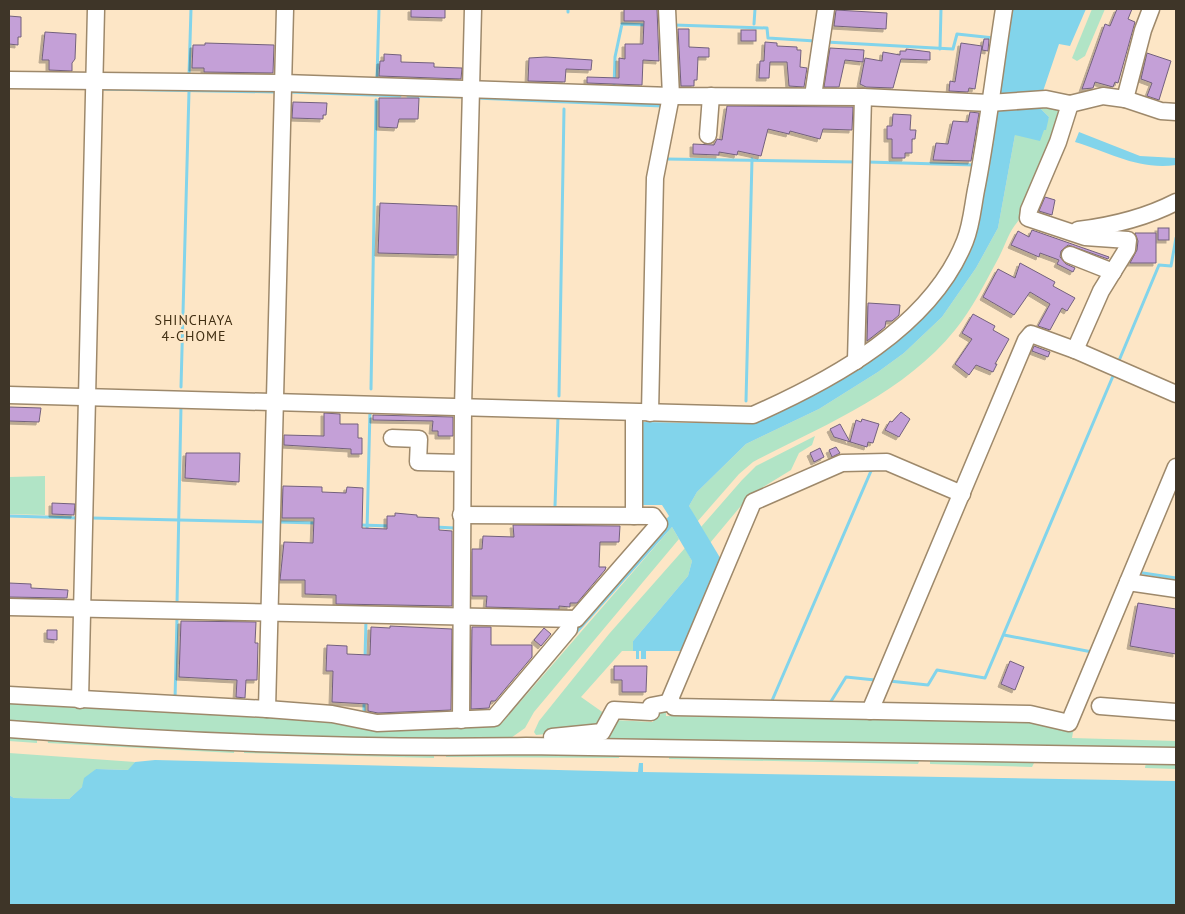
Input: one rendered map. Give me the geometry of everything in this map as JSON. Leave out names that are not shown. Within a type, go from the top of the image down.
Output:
[{"type":"street","points":[[80,700],[96,9]]},
{"type":"street","points":[[268,709],[284,9]]},
{"type":"street","points":[[461,720],[462,463],[473,9]]},
{"type":"street","points":[[634,516],[642,413],[655,178],[671,96],[667,9]]},
{"type":"street","points":[[813,96],[826,9]]},
{"type":"street","points":[[9,395],[753,415],[802,393],[883,342],[906,322],[933,293],[960,254],[966,238],[1004,9]]},
{"type":"street","points":[[1125,99],[1143,30],[1151,9]]},
{"type":"street","points":[[9,80],[282,83],[671,96],[863,97],[989,104],[1046,99],[1070,104],[1103,96],[1125,99],[1161,111],[1176,112]]},
{"type":"street","points":[[708,136],[711,96]]},
{"type":"street","points":[[856,360],[863,97]]},
{"type":"street","points":[[1070,104],[1058,142],[1029,210],[1028,218],[1085,237],[1128,240],[1127,249],[1113,272],[1075,350]]},
{"type":"street","points":[[1068,231],[1097,228],[1163,209],[1176,202]]},
{"type":"street","points":[[1070,255],[1113,272]]},
{"type":"street","points":[[870,711],[1026,340],[1032,334],[1075,350],[1176,394]]},
{"type":"street","points":[[392,438],[419,439],[418,462],[462,463]]},
{"type":"street","points":[[962,494],[887,462],[842,463],[753,502],[670,699],[674,706],[1030,714],[1070,723],[1176,467]]},
{"type":"street","points":[[9,606],[270,614],[576,619],[659,524],[653,516],[462,515]]},
{"type":"street","points":[[1128,582],[1176,589]]},
{"type":"street","points":[[9,695],[268,709],[332,714],[377,723],[494,718],[569,629],[570,619]]},
{"type":"street","points":[[526,746],[536,739],[602,732],[614,710],[651,712],[652,706],[672,702]]},
{"type":"street","points":[[1100,706],[1176,712]]},
{"type":"street","points":[[9,730],[146,740],[420,748],[526,746],[1176,756]]},
{"type":"green space","points":[[1092,9],[1105,9],[1085,56],[1077,61],[1072,58]]},
{"type":"green space","points":[[1042,104],[1046,108],[1062,110],[1022,217],[1011,232],[978,296],[955,330],[934,353],[887,390],[834,421],[753,462],[739,474],[697,522],[689,506],[697,492],[746,444],[819,409],[878,372],[904,353],[942,317],[976,268],[998,228],[1015,135],[1044,130],[1049,117],[1038,106]]},
{"type":"green space","points":[[815,436],[812,445],[799,453],[791,470],[750,495],[710,543],[701,527],[742,480],[756,466]]},
{"type":"green space","points":[[45,476],[45,515],[9,514],[9,477]]},
{"type":"green space","points":[[672,527],[679,539],[534,712],[525,728],[505,742],[419,743],[9,725],[9,701],[328,717],[364,729],[501,724]]},
{"type":"green space","points":[[685,548],[692,561],[688,576],[633,641],[633,651],[622,651],[581,697],[608,716],[597,729],[536,735],[534,732],[539,721],[609,634]]},
{"type":"green space","points":[[666,711],[666,716],[1029,721],[1073,732],[1072,738],[1176,741],[1176,752],[551,743],[613,720],[653,722],[654,713]]},
{"type":"green space","points":[[9,734],[37,736],[37,743],[9,741]]},
{"type":"green space","points":[[47,737],[235,746],[234,753],[48,743]]},
{"type":"green space","points":[[244,747],[434,751],[434,758],[244,753]]},
{"type":"green space","points":[[446,751],[620,751],[619,758],[446,757]]},
{"type":"green space","points":[[669,752],[920,759],[918,764],[669,759]]},
{"type":"green space","points":[[9,753],[135,762],[129,770],[96,769],[82,787],[69,799],[14,798],[9,795]]},
{"type":"green space","points":[[930,757],[1036,759],[1032,767],[930,764]]},
{"type":"green space","points":[[1146,761],[1176,762],[1176,769],[1145,768]]},
{"type":"water","points":[[1013,9],[1086,9],[1070,46],[1059,44],[1038,106],[1049,117],[1046,130],[1044,130],[1040,141],[1015,135],[998,228],[976,268],[942,317],[904,353],[878,372],[819,409],[746,444],[697,492],[689,506],[722,561],[684,651],[646,651],[646,659],[641,659],[641,651],[639,651],[639,659],[636,659],[636,651],[633,651],[633,641],[688,576],[692,561],[672,527],[575,636],[507,717],[505,715],[575,626],[669,516],[662,505],[642,505],[639,502],[643,422],[752,424],[809,397],[887,349],[934,304],[971,251],[996,111],[1011,110],[1011,94],[1000,94]]},
{"type":"water","points":[[1079,132],[1140,156],[1176,158],[1176,165],[1149,165],[1113,155],[1075,142]]},
{"type":"water","points":[[155,760],[638,772],[639,763],[643,763],[643,772],[1176,781],[1176,905],[9,905],[9,795],[14,798],[69,799],[82,787],[84,778],[96,769],[128,770],[135,762]]},
{"type":"building","points":[[411,9],[445,9],[445,18],[411,17]]},
{"type":"building","points":[[624,9],[657,9],[659,61],[643,60],[642,85],[587,83],[587,77],[619,78],[619,58],[625,59],[625,44],[643,44],[644,21],[624,21]]},
{"type":"building","points":[[1117,9],[1132,9],[1128,19],[1135,22],[1118,83],[1115,82],[1113,87],[1095,82],[1093,88],[1082,89],[1105,24],[1110,26]]},
{"type":"building","points":[[836,10],[887,13],[886,29],[834,26]]},
{"type":"building","points":[[9,16],[21,17],[21,37],[18,37],[18,45],[9,44]]},
{"type":"building","points":[[678,29],[689,29],[689,47],[709,48],[709,57],[698,57],[697,80],[694,80],[694,86],[681,86]]},
{"type":"building","points":[[741,30],[756,30],[756,41],[741,41]]},
{"type":"building","points":[[45,32],[76,34],[75,59],[72,63],[72,71],[49,70],[49,60],[42,60]]},
{"type":"building","points":[[984,39],[989,39],[988,51],[982,50]]},
{"type":"building","points":[[765,42],[777,43],[777,46],[797,47],[797,50],[801,50],[800,67],[807,68],[804,87],[789,86],[787,62],[770,62],[769,78],[759,78],[760,61],[764,61]]},
{"type":"building","points":[[205,43],[274,45],[273,73],[204,72],[204,68],[192,68],[193,45],[205,45]]},
{"type":"building","points":[[961,43],[982,46],[975,89],[969,88],[968,92],[949,91],[950,81],[955,82]]},
{"type":"building","points":[[830,48],[864,50],[863,62],[845,60],[839,87],[824,87]]},
{"type":"building","points":[[906,49],[930,52],[930,60],[901,59],[893,88],[866,87],[860,84],[865,58],[882,61],[883,52],[900,55],[900,51],[906,51]]},
{"type":"building","points":[[1147,53],[1171,61],[1159,100],[1147,96],[1152,83],[1141,79]]},
{"type":"building","points":[[384,54],[401,55],[401,62],[434,63],[434,67],[462,68],[461,79],[379,76],[380,61],[384,61]]},
{"type":"building","points":[[546,57],[592,60],[591,70],[566,69],[565,82],[528,81],[529,58]]},
{"type":"building","points":[[379,98],[419,98],[418,119],[399,119],[397,128],[379,127]]},
{"type":"building","points":[[293,102],[327,103],[326,115],[323,115],[323,119],[292,118]]},
{"type":"building","points":[[727,106],[853,107],[852,130],[823,129],[820,139],[790,131],[789,134],[768,129],[761,156],[738,151],[737,155],[719,152],[719,155],[693,154],[693,144],[714,145],[717,139],[722,140]]},
{"type":"building","points":[[970,112],[979,113],[971,161],[933,160],[936,143],[948,144],[953,121],[968,122]]},
{"type":"building","points":[[893,114],[911,115],[910,130],[916,130],[915,139],[912,139],[912,153],[905,153],[905,158],[892,158],[892,139],[887,139],[887,126],[892,126]]},
{"type":"building","points":[[1045,197],[1055,200],[1052,215],[1039,211]]},
{"type":"building","points":[[380,203],[457,206],[457,255],[378,253]]},
{"type":"building","points":[[1158,228],[1169,228],[1169,240],[1158,240]]},
{"type":"building","points":[[1032,230],[1109,257],[1108,259],[1068,245],[1061,251],[1060,257],[1066,264],[1075,268],[1073,272],[1057,264],[1059,260],[1040,253],[1039,257],[1011,245],[1018,231],[1029,237]]},
{"type":"building","points":[[1135,233],[1156,233],[1156,263],[1130,263],[1137,250],[1138,241]]},
{"type":"building","points":[[1020,263],[1055,282],[1053,286],[1075,298],[1067,311],[1062,308],[1050,330],[1038,326],[1050,304],[1030,292],[1014,315],[983,297],[998,269],[1015,278]]},
{"type":"building","points":[[868,303],[900,305],[899,315],[892,321],[886,321],[885,327],[867,341]]},
{"type":"building","points":[[973,314],[995,326],[993,330],[1009,339],[995,364],[997,364],[993,372],[976,365],[969,375],[955,364],[972,339],[962,333]]},
{"type":"building","points":[[1034,346],[1050,352],[1048,357],[1032,351]]},
{"type":"building","points":[[9,407],[41,408],[39,422],[9,421]]},
{"type":"building","points":[[901,412],[910,419],[899,437],[885,430],[890,421],[892,422]]},
{"type":"building","points":[[324,413],[340,414],[340,424],[358,424],[358,438],[362,438],[362,454],[351,454],[351,449],[284,445],[284,435],[324,436]]},
{"type":"building","points":[[373,415],[453,417],[453,436],[438,436],[438,431],[432,431],[433,421],[373,420]]},
{"type":"building","points":[[862,419],[879,424],[873,443],[868,442],[867,447],[850,442],[856,420],[861,422]]},
{"type":"building","points":[[840,424],[850,442],[834,437],[830,429]]},
{"type":"building","points":[[836,447],[840,453],[832,457],[829,450]]},
{"type":"building","points":[[820,448],[824,457],[814,462],[810,453]]},
{"type":"building","points":[[186,453],[240,453],[239,482],[185,478]]},
{"type":"building","points":[[283,486],[322,487],[322,492],[346,493],[347,487],[363,488],[362,528],[387,529],[387,516],[395,516],[395,513],[439,518],[439,530],[452,531],[452,606],[336,604],[336,595],[305,594],[305,580],[280,580],[284,542],[313,543],[314,518],[282,518]]},
{"type":"building","points":[[52,503],[75,504],[74,515],[52,514]]},
{"type":"building","points":[[513,525],[620,526],[619,542],[600,542],[599,567],[606,567],[605,570],[577,603],[570,603],[570,607],[559,606],[559,609],[486,607],[487,596],[472,596],[472,549],[482,549],[483,536],[514,537]]},
{"type":"building","points":[[9,583],[31,584],[31,588],[68,590],[67,598],[9,597]]},
{"type":"building","points":[[1138,603],[1176,609],[1176,654],[1130,646]]},
{"type":"building","points":[[181,621],[256,622],[255,643],[258,643],[257,680],[246,680],[245,698],[236,697],[237,680],[179,677]]},
{"type":"building","points":[[390,626],[452,629],[451,710],[378,713],[368,711],[368,704],[332,702],[333,671],[326,671],[327,645],[347,646],[347,654],[370,655],[371,627],[390,628]]},
{"type":"building","points":[[472,627],[491,627],[491,645],[532,645],[532,657],[495,701],[491,701],[489,708],[471,709]]},
{"type":"building","points":[[544,628],[551,634],[541,646],[534,640]]},
{"type":"building","points":[[47,630],[57,630],[57,640],[47,639]]},
{"type":"building","points":[[1010,661],[1024,667],[1015,690],[1001,684]]},
{"type":"building","points":[[614,666],[647,666],[646,692],[622,692],[622,680],[614,680]]},
{"type":"waterway","points":[[189,75],[191,9]]},
{"type":"waterway","points":[[377,78],[379,9]]},
{"type":"waterway","points":[[754,24],[755,9]]},
{"type":"waterway","points":[[940,49],[941,9]]},
{"type":"waterway","points":[[614,87],[615,57],[622,24],[647,25]]},
{"type":"waterway","points":[[674,25],[767,28],[768,38],[815,41]]},
{"type":"waterway","points":[[826,42],[953,49],[957,34],[994,38]]},
{"type":"waterway","points":[[101,89],[277,92]]},
{"type":"waterway","points":[[181,387],[189,91]]},
{"type":"waterway","points":[[289,92],[400,96]]},
{"type":"waterway","points":[[408,96],[465,97]]},
{"type":"waterway","points":[[476,98],[662,106],[661,109]]},
{"type":"waterway","points":[[371,389],[376,100]]},
{"type":"waterway","points":[[559,396],[564,109]]},
{"type":"waterway","points":[[666,159],[856,162]]},
{"type":"waterway","points":[[746,401],[752,159]]},
{"type":"waterway","points":[[867,162],[975,165]]},
{"type":"waterway","points":[[1118,363],[1159,265],[1171,266],[1176,238]]},
{"type":"waterway","points":[[889,681],[928,685],[937,670],[985,678],[1113,376]]},
{"type":"waterway","points":[[177,604],[181,406]]},
{"type":"waterway","points":[[367,531],[370,410]]},
{"type":"waterway","points":[[555,506],[558,416]]},
{"type":"waterway","points":[[771,703],[871,471]]},
{"type":"waterway","points":[[9,516],[78,518]]},
{"type":"waterway","points":[[91,518],[267,522]]},
{"type":"waterway","points":[[279,522],[316,523]]},
{"type":"waterway","points":[[360,525],[391,526]]},
{"type":"waterway","points":[[435,527],[454,528]]},
{"type":"waterway","points":[[1143,573],[1176,578]]},
{"type":"waterway","points":[[175,700],[177,617]]},
{"type":"waterway","points":[[365,658],[366,620]]},
{"type":"waterway","points":[[1004,635],[1092,652]]},
{"type":"waterway","points":[[830,703],[846,677],[875,680]]},
{"type":"waterway","points":[[364,701],[364,711]]},
{"type":"district","name":"SHINCHAYA 4-CHOME","points":[[194,328]]}]
